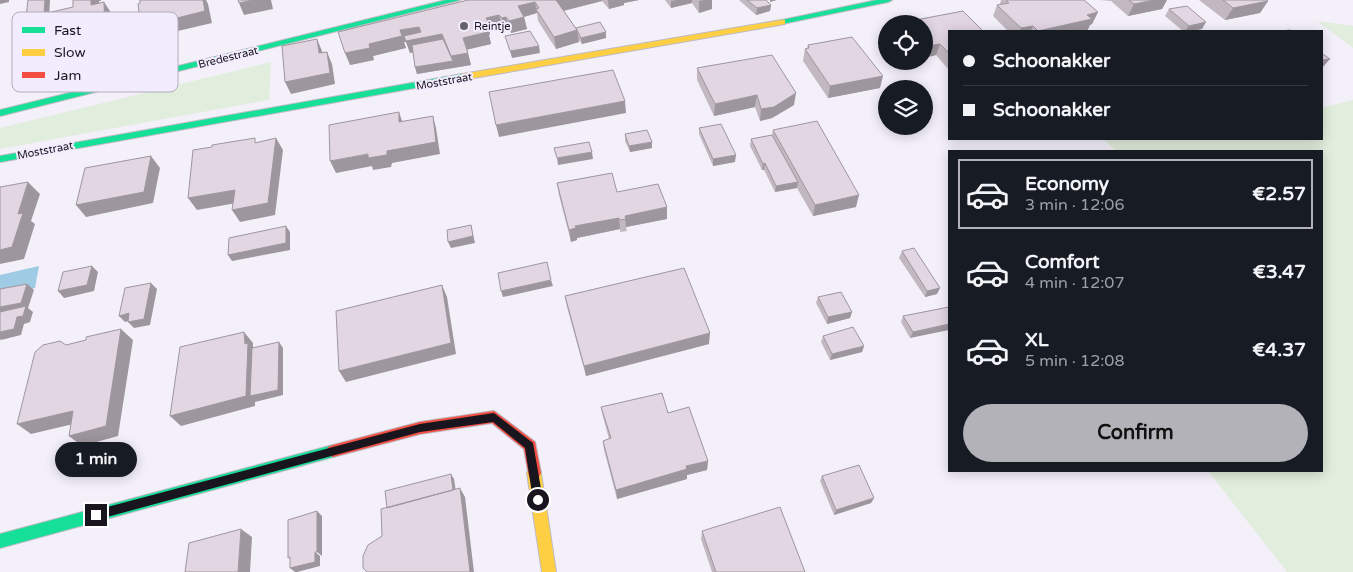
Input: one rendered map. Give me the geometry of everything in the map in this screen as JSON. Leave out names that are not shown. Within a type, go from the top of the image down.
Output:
[{"type":"street","name":"Bredestraat","points":[[178,69],[456,0]]},
{"type":"street","name":"Moststraat","points":[[0,159],[133,134],[794,20],[888,0]]},
{"type":"street","name":"Bredestraat","points":[[0,113],[85,92]]},
{"type":"street","points":[[0,541],[420,428],[494,417],[530,446],[549,572]]},
{"type":"green space","points":[[1317,21],[1353,26],[1353,48]]},
{"type":"green space","points":[[271,62],[269,100],[0,149],[0,128],[148,92],[178,92],[178,85]]},
{"type":"green space","points":[[1353,100],[1353,572],[1287,572],[1209,472],[1323,472],[1323,150],[1115,150],[1104,140],[1323,140],[1323,108]]},
{"type":"water","points":[[39,266],[35,288],[0,296],[0,275]]},
{"type":"building","points":[[28,0],[45,0],[44,12],[27,12]]},
{"type":"building","points":[[73,0],[91,0],[91,5],[104,2],[104,12],[52,12],[73,7]]},
{"type":"building","points":[[140,0],[203,0],[205,11],[178,18],[178,12],[139,12],[138,4]]},
{"type":"building","points":[[238,0],[253,0],[239,3]]},
{"type":"building","points":[[468,0],[556,0],[577,30],[554,37],[536,9],[539,8],[535,2],[518,6],[524,17],[509,21],[506,17],[502,18],[499,15],[486,18],[488,22],[484,23],[488,32],[463,38],[468,53],[451,56],[442,34],[406,41],[404,36],[421,32],[419,27],[400,30],[402,36],[369,44],[370,48],[345,53],[338,32]]},
{"type":"building","points":[[747,0],[766,0],[771,5],[757,8]]},
{"type":"building","points":[[1006,0],[1084,0],[1098,12],[1087,15],[1092,19],[1037,30],[1033,26],[1021,28],[997,5],[1009,3]]},
{"type":"building","points":[[1129,0],[1155,0],[1134,4]]},
{"type":"building","points":[[1223,0],[1267,0],[1268,1],[1233,8]]},
{"type":"building","points":[[1187,6],[1206,22],[1189,26],[1169,9]]},
{"type":"building","points":[[963,11],[982,30],[948,30],[948,52],[940,44],[933,45],[933,17]]},
{"type":"building","points":[[600,22],[606,32],[581,38],[576,28]]},
{"type":"building","points":[[530,31],[539,46],[510,51],[505,36]]},
{"type":"building","points":[[852,37],[883,76],[830,86],[805,49],[809,48],[808,45]]},
{"type":"building","points":[[317,39],[319,53],[327,52],[330,73],[285,82],[282,46]]},
{"type":"building","points":[[443,39],[453,61],[415,67],[412,45]]},
{"type":"building","points":[[1323,54],[1330,59],[1323,60]]},
{"type":"building","points":[[772,55],[796,93],[774,107],[761,109],[757,95],[715,104],[697,68]]},
{"type":"building","points":[[613,70],[625,101],[496,125],[489,92]]},
{"type":"building","points":[[399,112],[399,122],[433,116],[436,142],[387,151],[387,155],[368,158],[368,154],[330,161],[329,125]]},
{"type":"building","points":[[817,121],[859,195],[815,205],[773,130]]},
{"type":"building","points":[[721,124],[736,155],[713,159],[699,128]]},
{"type":"building","points":[[647,130],[652,142],[629,146],[625,134]]},
{"type":"building","points":[[772,135],[798,182],[776,186],[765,163],[763,164],[751,139]]},
{"type":"building","points":[[255,138],[255,143],[276,138],[268,203],[232,210],[235,190],[188,198],[193,150]]},
{"type":"building","points":[[589,142],[592,152],[557,158],[554,148]]},
{"type":"building","points":[[151,156],[144,192],[76,205],[85,168]]},
{"type":"building","points":[[612,173],[617,192],[658,184],[667,207],[625,216],[626,219],[619,220],[619,218],[575,226],[576,228],[569,230],[557,183]]},
{"type":"building","points":[[28,182],[18,214],[23,213],[12,247],[0,250],[0,187]]},
{"type":"building","points":[[471,225],[473,236],[448,242],[447,230]]},
{"type":"building","points":[[286,226],[286,243],[228,255],[229,238]]},
{"type":"building","points":[[914,248],[940,288],[927,291],[902,251]]},
{"type":"building","points":[[547,262],[551,280],[501,291],[498,273]]},
{"type":"building","points":[[92,266],[87,285],[58,291],[63,272]]},
{"type":"building","points":[[684,268],[710,333],[584,366],[565,296]]},
{"type":"building","points":[[151,283],[144,319],[128,322],[129,313],[119,316],[125,288]]},
{"type":"building","points":[[27,284],[21,303],[0,307],[0,289]]},
{"type":"building","points":[[442,285],[451,343],[339,371],[336,311]]},
{"type":"building","points":[[841,292],[852,312],[828,317],[818,297]]},
{"type":"building","points":[[26,306],[23,316],[17,317],[14,329],[0,332],[0,312]]},
{"type":"building","points":[[948,307],[948,324],[913,332],[903,316]]},
{"type":"building","points":[[853,327],[864,346],[832,354],[823,336]]},
{"type":"building","points":[[121,329],[106,426],[69,436],[73,411],[17,424],[35,352],[43,345],[60,341],[66,345],[86,340],[86,337]]},
{"type":"building","points":[[244,332],[245,344],[248,343],[246,396],[170,416],[180,347]]},
{"type":"building","points":[[279,342],[278,390],[250,396],[252,348]]},
{"type":"building","points":[[662,393],[668,413],[689,407],[708,461],[686,466],[687,469],[616,490],[603,441],[611,438],[601,407]]},
{"type":"building","points":[[859,465],[874,498],[836,510],[822,476]]},
{"type":"building","points":[[451,474],[453,490],[387,508],[385,491]]},
{"type":"building","points":[[460,488],[470,572],[367,572],[363,568],[363,556],[368,545],[382,536],[381,509]]},
{"type":"building","points":[[780,507],[805,572],[716,572],[702,531]]},
{"type":"building","points":[[317,511],[317,552],[315,552],[315,562],[290,568],[290,557],[288,558],[288,520]]},
{"type":"building","points":[[241,529],[238,572],[185,572],[189,543]]},
{"type":"traffic: fast","points":[[178,69],[456,0]]},
{"type":"traffic: fast","points":[[782,22],[888,0]]},
{"type":"traffic: fast","points":[[0,159],[462,77]]},
{"type":"traffic: fast","points":[[0,113],[85,92]]},
{"type":"traffic: fast","points":[[0,541],[333,451]]},
{"type":"traffic: slow","points":[[462,77],[782,22]]},
{"type":"traffic: slow","points":[[534,473],[549,572]]},
{"type":"traffic: jam","points":[[333,451],[420,428],[494,417],[530,446],[534,473]]},
{"type":"place","name":"Reintje","points":[[464,26]]},
{"type":"route","points":[[96,515],[420,428],[494,417],[530,446],[538,500]]}]
